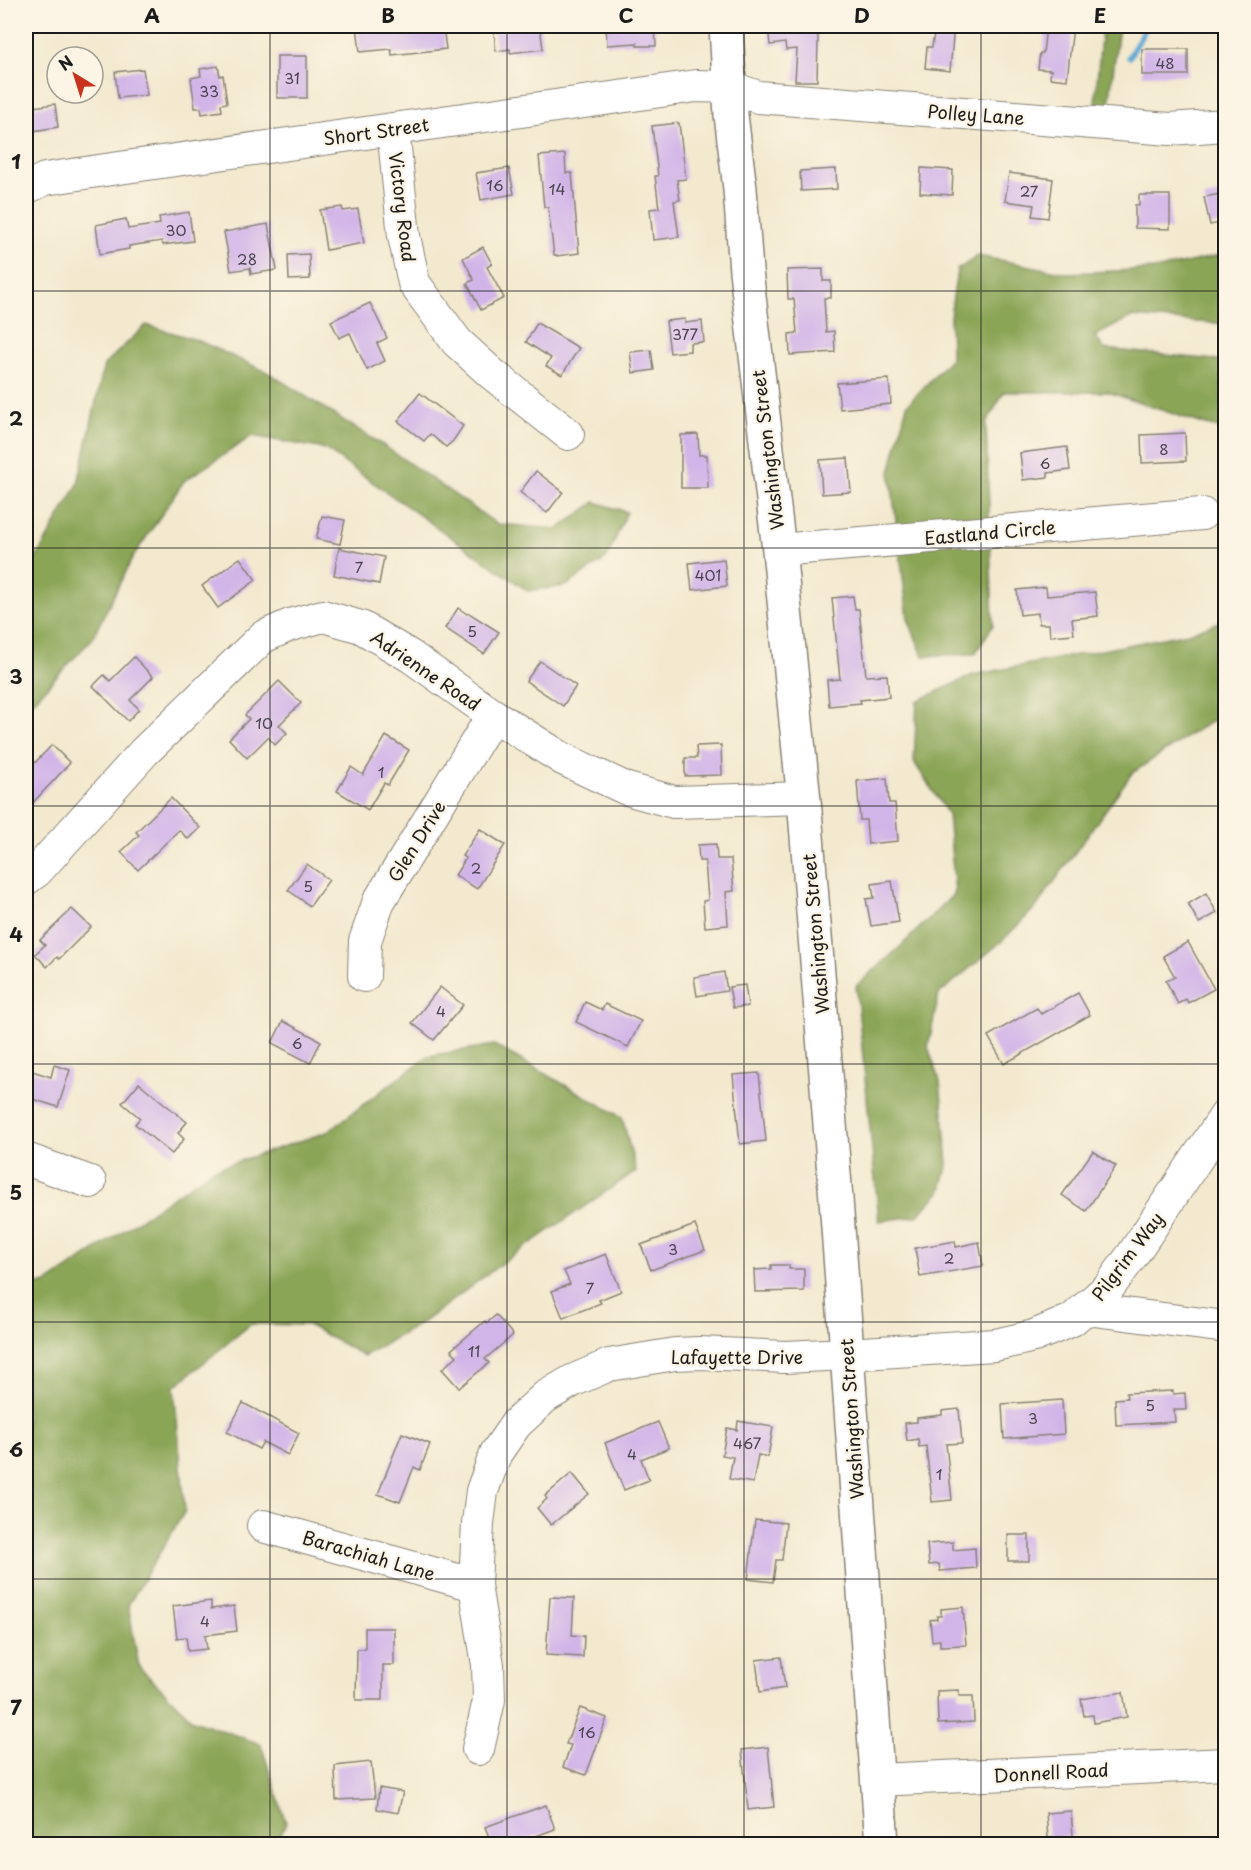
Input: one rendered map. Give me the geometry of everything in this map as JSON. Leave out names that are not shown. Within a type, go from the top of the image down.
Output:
[{"type":"main road","name":"Washington Street","points":[[726,26],[729,87],[746,271],[779,550],[804,798],[836,1198],[882,1845]]},
{"type":"street","name":"Short Street","points":[[26,188],[45,179],[85,173],[696,86],[729,87]]},
{"type":"street","name":"Polley Lane","points":[[729,87],[758,97],[1170,129],[1226,125]]},
{"type":"street","name":"Victory Road","points":[[393,129],[404,236],[414,282],[457,342],[491,373],[568,434]]},
{"type":"street","name":"Eastland Circle","points":[[779,550],[1202,514]]},
{"type":"street","name":"Adrienne Road","points":[[26,879],[37,871],[144,752],[263,637],[290,625],[323,616],[361,627],[410,656],[493,715],[564,759],[627,789],[674,802],[804,798]]},
{"type":"street","name":"Glen Drive","points":[[364,976],[365,941],[379,901],[493,715]]},
{"type":"street","name":"Pilgrim Way","points":[[846,1354],[995,1345],[1034,1336],[1072,1320],[1109,1287],[1226,1115]]},
{"type":"street","points":[[26,1159],[90,1182]]},
{"type":"street","points":[[1086,1309],[1226,1327]]},
{"type":"street","name":"Lafayette Drive","points":[[478,1749],[489,1700],[488,1665],[475,1585],[478,1523],[482,1491],[496,1454],[516,1424],[545,1397],[572,1381],[609,1365],[647,1358],[699,1353],[785,1357],[846,1354]]},
{"type":"street","name":"Barachiah Lane","points":[[263,1526],[475,1585]]},
{"type":"street","name":"Donnell Road","points":[[877,1780],[1226,1764]]},
{"type":"green space","points":[[1102,26],[1119,26],[1109,105],[1095,104]]},
{"type":"green space","points":[[1225,254],[1225,324],[1132,317],[1095,336],[1104,349],[1225,361],[1225,429],[1206,425],[1108,392],[1004,392],[986,424],[993,625],[975,654],[923,656],[908,619],[890,472],[907,405],[951,358],[950,317],[957,270],[978,256],[1067,273],[1159,269]]},
{"type":"green space","points":[[146,325],[197,340],[267,372],[384,446],[497,524],[558,529],[595,502],[627,512],[607,558],[566,586],[528,591],[325,449],[252,436],[184,481],[133,557],[92,639],[26,709],[26,576],[78,484],[104,365]]},
{"type":"green space","points":[[1225,620],[1225,714],[1132,773],[1036,907],[1001,942],[939,994],[928,1047],[940,1082],[948,1164],[940,1192],[917,1216],[879,1221],[856,986],[955,893],[948,814],[914,762],[917,701],[973,675],[1189,633]]},
{"type":"green space","points":[[494,1045],[622,1117],[636,1171],[501,1264],[423,1322],[364,1356],[308,1325],[251,1324],[174,1387],[185,1511],[128,1605],[139,1667],[193,1720],[261,1744],[286,1823],[276,1844],[26,1844],[26,1288],[47,1283],[212,1170],[327,1132],[428,1056]]},
{"type":"building","points":[[357,26],[443,26],[446,49],[392,55],[391,49],[360,52]]},
{"type":"building","points":[[507,26],[540,26],[543,49],[510,53],[510,49],[496,51],[494,32],[508,31]]},
{"type":"building","points":[[606,26],[655,26],[656,46],[637,46],[637,43],[607,45]]},
{"type":"building","points":[[768,26],[817,26],[817,81],[795,81],[797,49],[786,50],[785,43],[770,45]]},
{"type":"building","points":[[935,26],[954,26],[950,71],[925,68],[927,47],[932,47]]},
{"type":"building","points":[[1046,26],[1073,26],[1067,80],[1050,78],[1051,70],[1038,69],[1040,53],[1043,53]]},
{"type":"building","points":[[1142,49],[1188,49],[1188,75],[1142,75]]},
{"type":"building","points":[[277,56],[307,56],[307,98],[277,98]]},
{"type":"building","points":[[218,66],[220,76],[223,75],[227,103],[221,104],[222,111],[202,114],[201,108],[195,108],[191,78],[201,76],[200,69]]},
{"type":"building","points":[[143,69],[147,95],[118,98],[115,72]]},
{"type":"building","points":[[55,105],[58,127],[26,132],[26,108]]},
{"type":"building","points":[[679,123],[686,179],[677,180],[680,200],[674,201],[679,237],[653,240],[650,209],[659,208],[652,126]]},
{"type":"building","points":[[565,154],[566,173],[572,173],[579,253],[557,256],[554,255],[548,207],[544,207],[539,156]]},
{"type":"building","points":[[509,168],[514,194],[481,200],[476,173]]},
{"type":"building","points":[[921,168],[953,170],[952,195],[920,193]]},
{"type":"building","points":[[836,169],[837,189],[801,191],[800,171]]},
{"type":"building","points":[[1009,173],[1053,179],[1048,218],[1032,216],[1034,205],[1005,201]]},
{"type":"building","points":[[1226,193],[1226,222],[1210,225],[1204,197]]},
{"type":"building","points":[[1139,195],[1170,195],[1170,229],[1135,228],[1135,205],[1139,205]]},
{"type":"building","points":[[342,207],[343,211],[358,209],[364,243],[326,250],[320,210]]},
{"type":"building","points":[[189,212],[193,241],[163,245],[162,241],[129,246],[129,249],[100,254],[96,225],[126,219],[128,229],[160,224],[159,217]]},
{"type":"building","points":[[268,224],[277,270],[251,274],[250,268],[231,271],[224,232]]},
{"type":"building","points":[[483,247],[492,264],[487,267],[504,298],[481,310],[467,283],[474,280],[463,258]]},
{"type":"building","points":[[309,254],[310,279],[289,280],[288,255]]},
{"type":"building","points":[[823,269],[823,281],[831,281],[831,298],[824,298],[826,332],[834,331],[835,352],[790,355],[789,334],[797,333],[794,299],[788,299],[787,270]]},
{"type":"building","points":[[370,303],[387,338],[377,343],[385,361],[367,370],[350,333],[339,338],[331,321]]},
{"type":"building","points":[[685,319],[685,323],[702,321],[704,342],[690,343],[690,351],[670,353],[666,321]]},
{"type":"building","points":[[537,323],[579,348],[562,375],[546,366],[551,358],[526,342]]},
{"type":"building","points":[[651,350],[654,370],[633,373],[630,352]]},
{"type":"building","points":[[889,379],[891,404],[840,409],[837,383]]},
{"type":"building","points":[[420,393],[463,426],[446,447],[430,434],[424,441],[398,421]]},
{"type":"building","points":[[1185,433],[1186,461],[1142,463],[1141,435]]},
{"type":"building","points":[[698,434],[699,455],[707,455],[708,488],[681,488],[681,435]]},
{"type":"building","points":[[1067,447],[1070,470],[1048,473],[1048,477],[1023,480],[1020,453]]},
{"type":"building","points":[[848,458],[851,492],[822,494],[820,460]]},
{"type":"building","points":[[536,471],[563,492],[547,513],[520,492]]},
{"type":"building","points":[[322,516],[345,520],[340,544],[316,539]]},
{"type":"building","points":[[339,548],[384,557],[379,584],[334,575]]},
{"type":"building","points":[[240,558],[256,580],[218,608],[202,586]]},
{"type":"building","points":[[724,559],[727,586],[692,590],[689,563]]},
{"type":"building","points":[[1046,587],[1047,596],[1095,592],[1098,616],[1072,619],[1074,634],[1050,636],[1049,624],[1039,624],[1038,613],[1020,615],[1017,590]]},
{"type":"building","points":[[853,596],[855,609],[859,609],[866,676],[887,675],[889,697],[829,706],[827,680],[840,679],[832,598]]},
{"type":"building","points":[[458,608],[499,632],[484,654],[445,628]]},
{"type":"building","points":[[134,657],[153,677],[130,700],[139,709],[128,721],[93,686],[104,675],[110,681]]},
{"type":"building","points":[[540,661],[576,686],[563,706],[526,681]]},
{"type":"building","points":[[279,681],[301,703],[279,725],[287,733],[275,745],[268,737],[247,758],[229,739],[249,719],[245,715]]},
{"type":"building","points":[[386,736],[409,750],[388,785],[384,783],[368,810],[337,791],[351,767],[363,775]]},
{"type":"building","points":[[52,745],[70,763],[26,810],[26,772]]},
{"type":"building","points":[[721,745],[722,775],[685,776],[685,758],[697,758],[696,746]]},
{"type":"building","points":[[887,778],[889,803],[895,803],[898,841],[868,844],[866,820],[860,820],[857,781]]},
{"type":"building","points":[[171,798],[200,828],[188,839],[179,830],[138,870],[121,852],[139,835],[136,832]]},
{"type":"building","points":[[480,829],[505,845],[477,889],[455,875],[466,858],[462,856]]},
{"type":"building","points":[[716,844],[717,859],[731,859],[734,891],[726,892],[728,925],[705,927],[703,901],[708,900],[705,861],[699,861],[698,845]]},
{"type":"building","points":[[307,864],[329,880],[310,906],[288,890]]},
{"type":"building","points":[[892,881],[899,922],[871,926],[866,899],[874,898],[872,884]]},
{"type":"building","points":[[1206,893],[1217,913],[1199,923],[1188,904]]},
{"type":"building","points":[[72,909],[91,927],[59,959],[57,957],[47,967],[35,954],[45,945],[40,940]]},
{"type":"building","points":[[1188,942],[1214,989],[1188,1003],[1186,999],[1178,1004],[1166,981],[1175,977],[1163,956]]},
{"type":"building","points":[[724,972],[727,991],[697,996],[694,977]]},
{"type":"building","points":[[745,985],[748,1006],[733,1008],[729,987]]},
{"type":"building","points":[[440,987],[463,1005],[434,1040],[412,1023]]},
{"type":"building","points":[[1078,993],[1090,1015],[1004,1064],[988,1036],[1037,1008],[1041,1014]]},
{"type":"building","points":[[585,1002],[602,1010],[605,1004],[641,1021],[628,1047],[576,1022]]},
{"type":"building","points":[[283,1021],[321,1041],[310,1063],[272,1043]]},
{"type":"building","points":[[54,1065],[70,1070],[58,1107],[26,1097],[26,1069],[51,1077]]},
{"type":"building","points":[[759,1073],[766,1141],[740,1144],[733,1075]]},
{"type":"building","points":[[139,1083],[187,1122],[178,1133],[184,1139],[172,1154],[135,1124],[140,1118],[122,1103]]},
{"type":"building","points":[[1093,1151],[1116,1166],[1086,1211],[1062,1195]]},
{"type":"building","points":[[695,1225],[705,1250],[651,1270],[641,1245]]},
{"type":"building","points":[[955,1241],[956,1247],[979,1242],[983,1266],[920,1277],[915,1248]]},
{"type":"building","points":[[606,1254],[621,1291],[599,1300],[601,1303],[563,1318],[552,1291],[570,1284],[564,1271]]},
{"type":"building","points":[[771,1265],[789,1265],[789,1269],[804,1269],[804,1291],[755,1292],[754,1270],[771,1269]]},
{"type":"building","points":[[496,1315],[513,1335],[485,1359],[489,1363],[459,1388],[442,1369],[457,1356],[451,1350],[485,1321],[487,1323]]},
{"type":"building","points":[[1173,1391],[1173,1394],[1185,1393],[1186,1410],[1174,1410],[1175,1422],[1116,1425],[1115,1399],[1127,1398],[1126,1393]]},
{"type":"building","points":[[1062,1400],[1064,1434],[1004,1439],[1002,1404]]},
{"type":"building","points":[[243,1403],[299,1433],[288,1455],[263,1442],[259,1449],[227,1432]]},
{"type":"building","points":[[959,1409],[962,1443],[946,1444],[952,1500],[932,1502],[926,1446],[919,1447],[918,1439],[907,1441],[905,1423],[917,1422],[917,1418],[942,1415],[942,1411]]},
{"type":"building","points":[[738,1421],[773,1427],[768,1457],[758,1455],[753,1483],[729,1479],[733,1457],[722,1455],[727,1428],[737,1430]]},
{"type":"building","points":[[658,1422],[669,1448],[641,1459],[649,1480],[624,1490],[605,1443]]},
{"type":"building","points":[[402,1433],[430,1444],[420,1470],[414,1467],[400,1502],[378,1494]]},
{"type":"building","points":[[572,1473],[589,1494],[551,1525],[537,1508],[547,1499],[545,1496]]},
{"type":"building","points":[[755,1520],[786,1523],[782,1560],[776,1560],[773,1582],[748,1579]]},
{"type":"building","points":[[1008,1535],[1029,1535],[1029,1561],[1008,1561]]},
{"type":"building","points":[[953,1542],[953,1550],[975,1548],[976,1568],[940,1571],[939,1564],[929,1565],[927,1544]]},
{"type":"building","points":[[550,1597],[574,1598],[572,1635],[584,1636],[583,1657],[546,1655]]},
{"type":"building","points":[[211,1601],[211,1609],[234,1606],[237,1631],[205,1635],[207,1649],[188,1651],[186,1637],[177,1638],[173,1606]]},
{"type":"building","points":[[963,1607],[966,1645],[940,1646],[940,1640],[932,1641],[930,1620],[941,1616],[941,1609]]},
{"type":"building","points":[[365,1628],[394,1628],[394,1665],[383,1665],[383,1700],[356,1700],[357,1649],[365,1649]]},
{"type":"building","points":[[781,1657],[785,1688],[760,1692],[756,1660]]},
{"type":"building","points":[[959,1690],[959,1696],[973,1696],[974,1722],[938,1724],[937,1691]]},
{"type":"building","points":[[1123,1692],[1127,1717],[1094,1723],[1093,1715],[1084,1716],[1081,1699]]},
{"type":"building","points":[[580,1708],[607,1718],[586,1775],[563,1767],[571,1745],[566,1744]]},
{"type":"building","points":[[768,1747],[774,1807],[748,1810],[742,1750]]},
{"type":"building","points":[[371,1762],[375,1798],[336,1800],[335,1766]]},
{"type":"building","points":[[379,1788],[403,1792],[398,1813],[377,1809]]},
{"type":"building","points":[[546,1805],[555,1829],[512,1845],[492,1845],[485,1827]]},
{"type":"building","points":[[1071,1811],[1073,1836],[1048,1838],[1046,1813]]},
{"type":"waterway","points":[[1129,57],[1147,26]]}]
